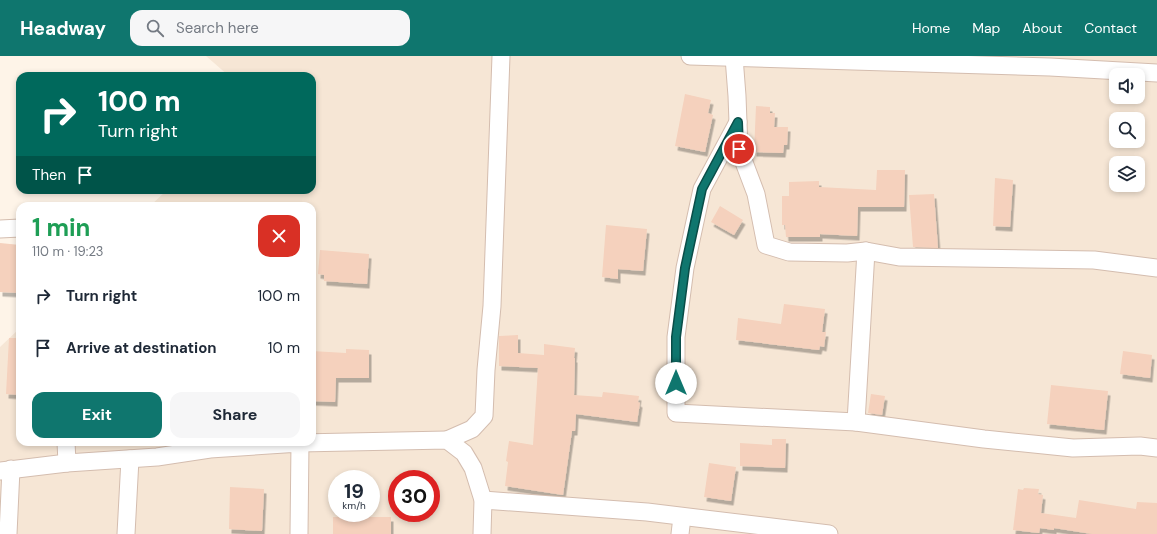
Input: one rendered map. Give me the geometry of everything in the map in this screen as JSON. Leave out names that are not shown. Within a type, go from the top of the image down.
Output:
[{"type":"street","points":[[316,443],[447,440],[472,429],[484,416],[486,370],[492,306],[502,56]]},
{"type":"street","points":[[690,56],[934,60],[1157,73]]},
{"type":"street","points":[[734,57],[739,149],[756,194],[766,245],[789,252],[847,253],[866,251],[899,257],[1094,260],[1157,268]]},
{"type":"street","points":[[738,122],[702,189],[685,268],[677,330],[676,413],[856,422],[1073,448],[1140,446],[1157,448]]},
{"type":"street","points":[[0,230],[16,228]]},
{"type":"street","points":[[856,422],[866,251]]},
{"type":"street","points":[[447,440],[464,453],[473,468],[483,500],[482,534]]},
{"type":"street","points":[[66,446],[67,463]]},
{"type":"street","points":[[8,534],[6,470],[67,463],[157,457],[210,449],[255,446]]},
{"type":"street","points":[[299,534],[300,446]]},
{"type":"street","points":[[126,534],[130,459]]},
{"type":"street","points":[[483,500],[647,512],[829,534]]},
{"type":"street","points":[[680,534],[682,517]]},
{"type":"shaded area","points":[[206,56],[1157,56],[1157,534],[0,534],[0,347],[16,332],[16,446],[316,446],[316,202],[154,202],[163,194],[316,194],[316,72],[224,72]]},
{"type":"building","points":[[685,94],[711,100],[708,113],[713,115],[705,152],[675,146]]},
{"type":"building","points":[[756,106],[770,107],[770,113],[775,113],[774,127],[788,127],[787,145],[784,145],[783,153],[754,152]]},
{"type":"building","points":[[877,170],[905,170],[904,207],[858,207],[857,236],[820,234],[820,237],[786,237],[785,225],[782,225],[782,196],[789,196],[789,182],[819,181],[819,187],[876,190]]},
{"type":"building","points":[[995,178],[1013,180],[1010,227],[993,226]]},
{"type":"building","points":[[934,194],[938,248],[913,247],[909,195]]},
{"type":"building","points":[[720,206],[743,220],[734,235],[711,222]]},
{"type":"building","points":[[606,225],[647,229],[643,271],[618,269],[618,279],[602,277]]},
{"type":"building","points":[[0,243],[16,245],[16,293],[0,292]]},
{"type":"building","points":[[320,250],[369,254],[367,284],[324,281],[324,275],[318,274]]},
{"type":"building","points":[[784,304],[825,309],[822,332],[826,332],[824,347],[820,346],[819,350],[736,340],[738,318],[781,324]]},
{"type":"building","points":[[518,335],[518,353],[544,355],[544,344],[575,348],[574,395],[602,397],[603,392],[639,396],[638,402],[640,403],[637,422],[576,414],[575,431],[572,431],[563,495],[505,486],[508,462],[506,461],[509,441],[533,445],[538,368],[499,366],[499,336]]},
{"type":"building","points":[[9,338],[16,338],[16,395],[6,394]]},
{"type":"building","points":[[346,349],[369,350],[369,378],[336,378],[335,402],[316,401],[316,351],[346,353]]},
{"type":"building","points":[[1123,351],[1152,355],[1150,378],[1120,374]]},
{"type":"building","points":[[1051,385],[1108,391],[1104,430],[1047,424]]},
{"type":"building","points":[[871,394],[885,396],[882,415],[868,413]]},
{"type":"building","points":[[772,439],[786,439],[785,468],[740,466],[740,443],[772,445]]},
{"type":"building","points":[[709,463],[736,467],[731,501],[704,497]]},
{"type":"building","points":[[230,487],[264,489],[262,531],[229,529]]},
{"type":"building","points":[[1024,488],[1039,489],[1038,494],[1043,495],[1041,513],[1076,518],[1079,500],[1136,509],[1137,502],[1157,503],[1157,534],[1092,534],[1054,528],[1054,530],[1040,528],[1039,533],[1013,530],[1018,489],[1023,490]]},
{"type":"building","points":[[380,517],[388,517],[388,522],[391,522],[391,534],[333,534],[333,522],[380,522]]},
{"type":"route","points":[[676,383],[676,337],[685,268],[702,189],[738,122],[739,149]]}]
